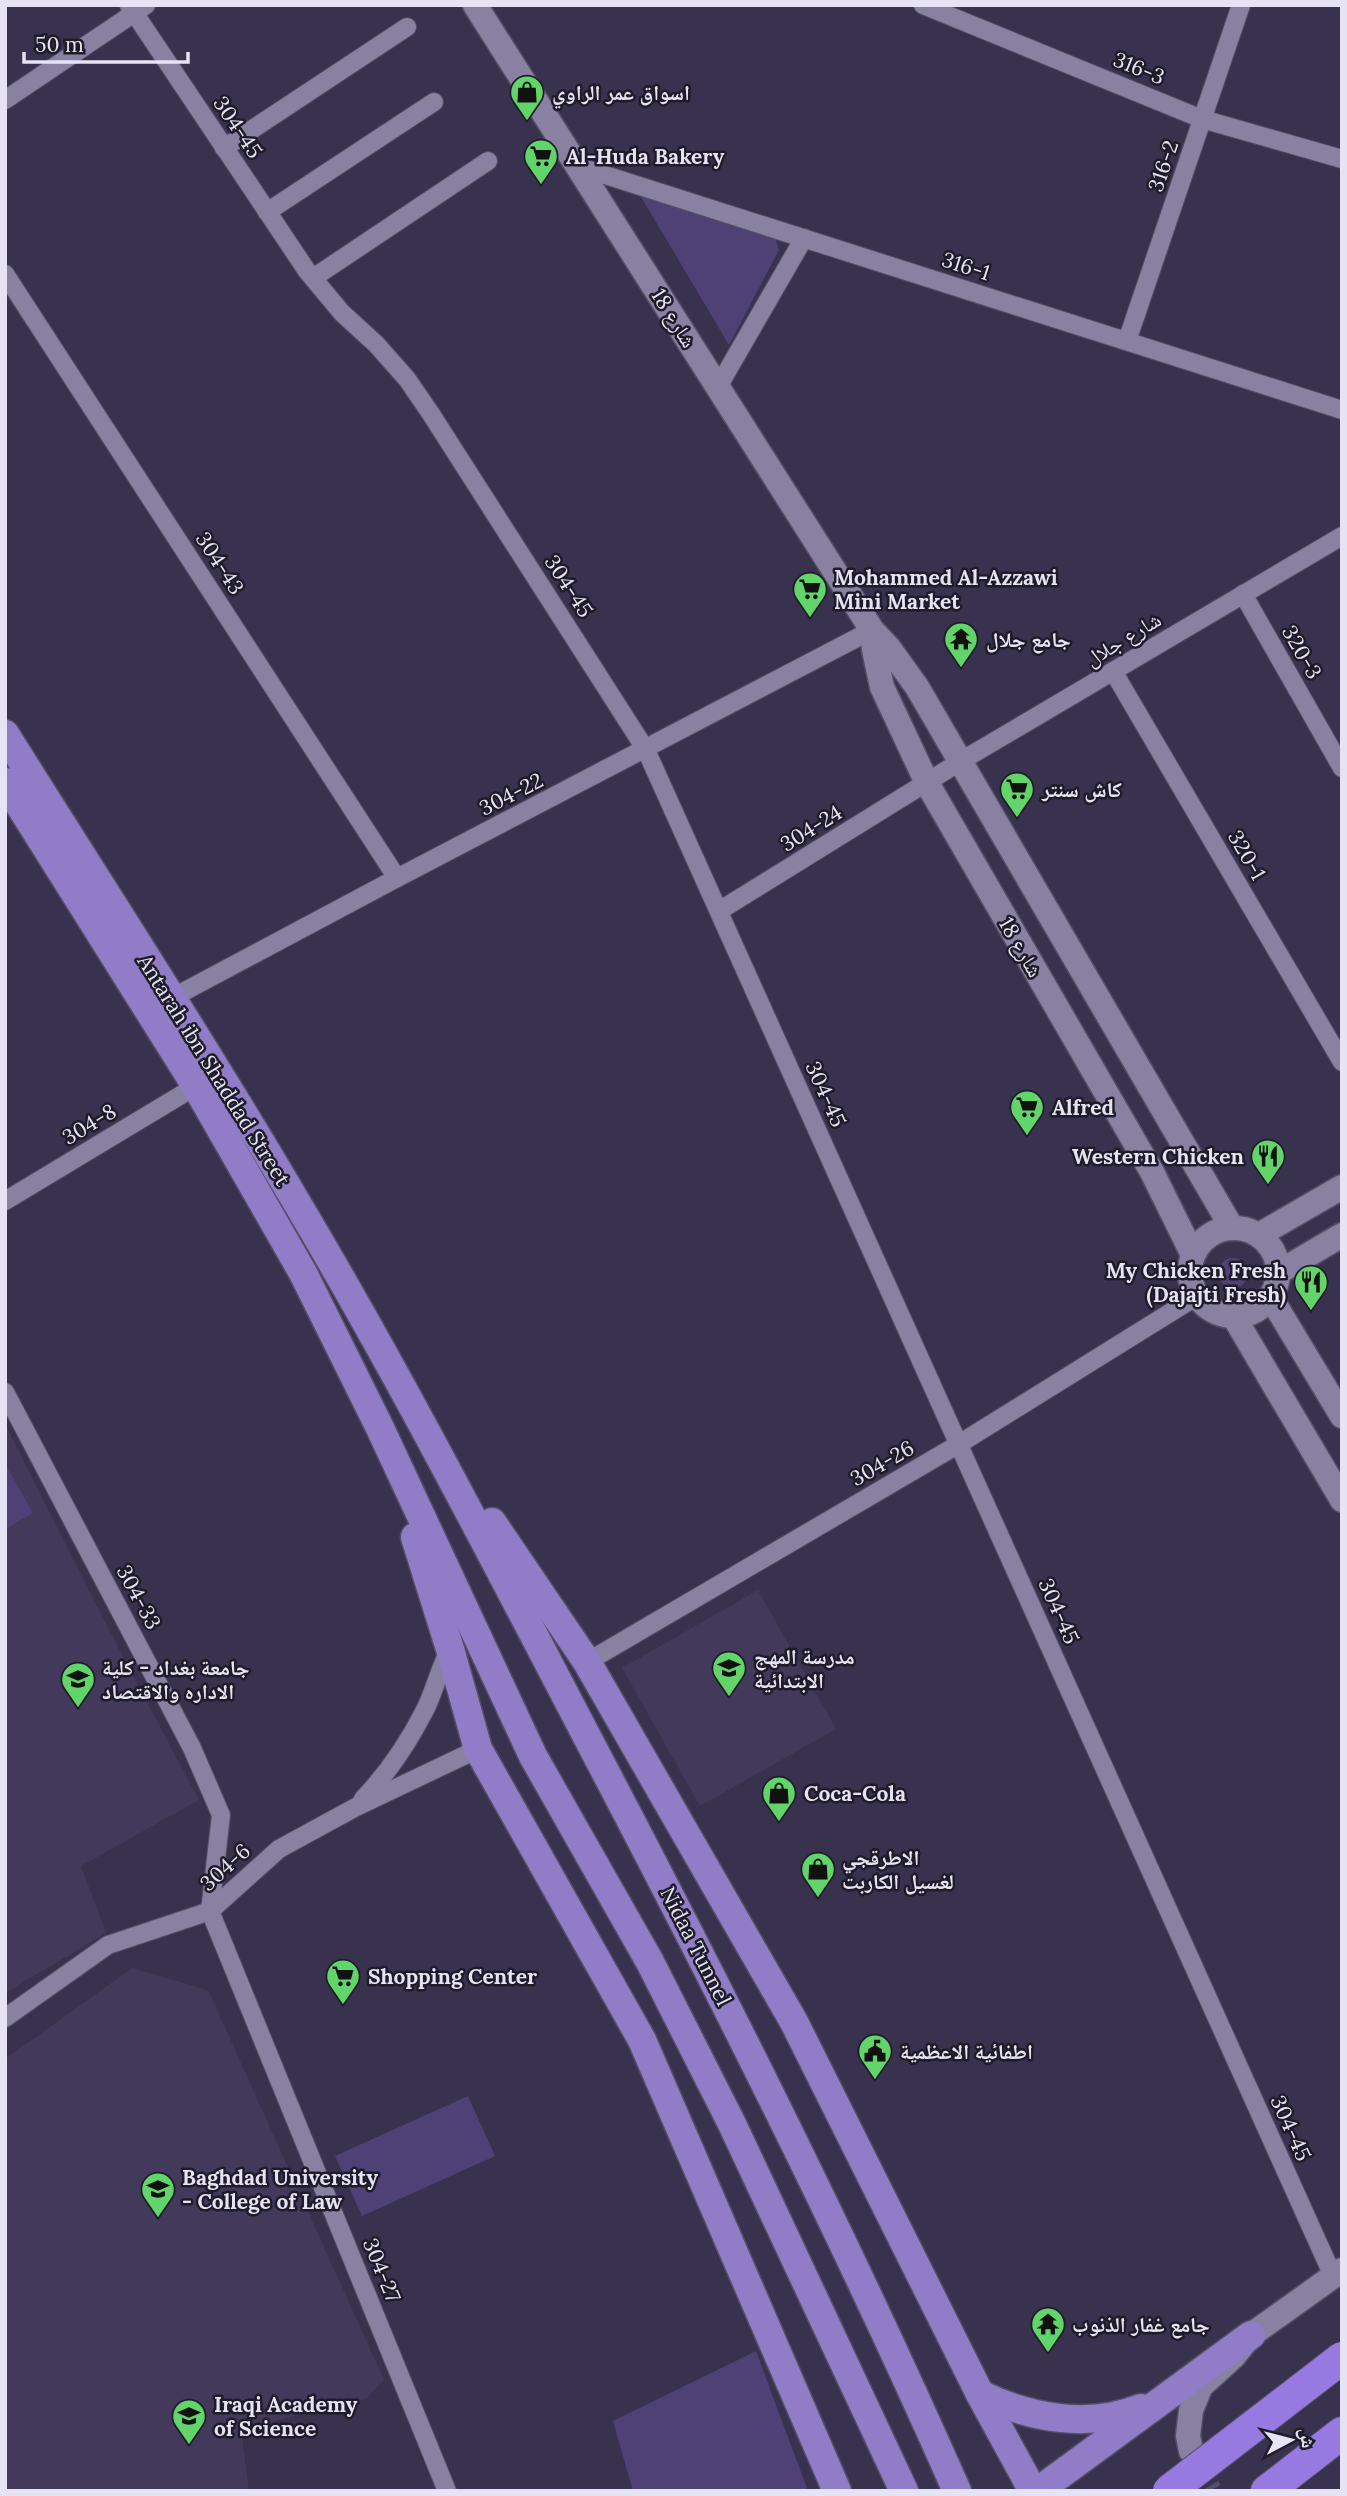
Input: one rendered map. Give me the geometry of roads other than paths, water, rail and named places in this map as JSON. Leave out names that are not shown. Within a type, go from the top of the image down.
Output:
[{"type":"highway","points":[[1169,2491],[1342,2358]]},
{"type":"highway","points":[[1267,2491],[1342,2433]]},
{"type":"main road","name":"Antarah ibn Shaddad Street","points":[[5,734],[295,1199],[416,1409]]},
{"type":"main road","name":"Antarah ibn Shaddad Street","points":[[5,782],[196,1086],[303,1273],[380,1427]]},
{"type":"main road","points":[[416,1409],[587,1662],[794,2022],[980,2394],[1033,2491]]},
{"type":"main road","name":"Nidaa Tunnel","points":[[416,1409],[759,2070],[874,2308],[957,2491]]},
{"type":"main road","points":[[380,1427],[450,1649],[478,1749],[642,2039],[837,2491]]},
{"type":"main road","points":[[380,1427],[533,1756],[650,1962],[732,2124],[904,2491]]},
{"type":"main road","points":[[1038,2491],[1251,2336]]},
{"type":"main road","points":[[980,2394],[1025,2413],[1078,2419],[1117,2414],[1163,2399]]},
{"type":"street","name":"شارع 18","points":[[475,5],[872,630],[904,667],[1232,1228]]},
{"type":"street","name":"316-3","points":[[923,5],[1202,119],[1342,159]]},
{"type":"street","name":"316-2","points":[[1127,341],[1241,5]]},
{"type":"street","points":[[5,100],[136,8]]},
{"type":"street","name":"304-45","points":[[136,8],[224,148],[313,278],[342,313],[376,344],[407,379],[646,750],[1337,2273]]},
{"type":"street","points":[[224,148],[407,27]]},
{"type":"street","points":[[267,212],[434,102]]},
{"type":"street","points":[[313,278],[488,161]]},
{"type":"street","name":"316-1","points":[[577,166],[1342,410]]},
{"type":"street","points":[[718,387],[804,238]]},
{"type":"street","name":"304-43","points":[[5,274],[397,878]]},
{"type":"street","name":"شارع جلال","points":[[927,783],[1342,536]]},
{"type":"street","name":"320-3","points":[[1243,594],[1342,768]]},
{"type":"street","name":"شارع 18","points":[[872,630],[882,687],[927,783],[1152,1172],[1193,1255]]},
{"type":"street","name":"304-22","points":[[170,999],[872,630]]},
{"type":"street","name":"320-1","points":[[1113,671],[1342,1062]]},
{"type":"street","name":"304-24","points":[[719,911],[927,783]]},
{"type":"street","name":"304-8","points":[[5,1201],[196,1086]]},
{"type":"street","points":[[1259,1235],[1342,1187]]},
{"type":"street","points":[[1232,1228],[1259,1235],[1273,1251],[1279,1272],[1271,1298],[1255,1312],[1234,1317],[1212,1311],[1197,1296],[1190,1276],[1193,1255],[1209,1236],[1232,1228]]},
{"type":"street","points":[[1279,1272],[1342,1235]]},
{"type":"street","name":"304-26","points":[[587,1662],[959,1444],[1197,1296]]},
{"type":"street","points":[[1271,1298],[1342,1416]]},
{"type":"street","points":[[1234,1317],[1342,1500]]},
{"type":"street","name":"304-33","points":[[5,1392],[192,1748],[221,1815],[210,1911]]},
{"type":"street","points":[[356,1807],[389,1772],[426,1708],[441,1664],[450,1649]]},
{"type":"street","name":"304-6","points":[[5,2018],[108,1945],[210,1911],[279,1849],[356,1807],[478,1749]]},
{"type":"street","name":"304-27","points":[[210,1911],[447,2491]]},
{"type":"street","points":[[1191,2451],[1188,2436],[1191,2410],[1201,2386],[1234,2356],[1251,2336],[1337,2273]]},
{"type":"tunnel","points":[[1192,2455],[1193,2462],[1210,2491]]},
{"type":"place","name":"اسواق عمر الراوي","points":[[527,122]]},
{"type":"place","name":"Al-Huda Bakery","points":[[541,186]]},
{"type":"place","name":"Mohammed Al-Azzawi Mini Market","points":[[810,619]]},
{"type":"place","name":"جامع جلال","points":[[961,669]]},
{"type":"place","name":"كاش سنتر","points":[[1017,819]]},
{"type":"place","name":"Alfred","points":[[1027,1137]]},
{"type":"place","name":"Western Chicken","points":[[1268,1186]]},
{"type":"place","name":"My Chicken Fresh (Dajajti Fresh)","points":[[1311,1312]]},
{"type":"place","name":"مدرسة المهج الابتدائية","points":[[729,1698]]},
{"type":"place","name":"جامعة بغداد - كلية الاداره والاقتصاد","points":[[78,1709]]},
{"type":"place","name":"Coca-Cola","points":[[779,1823]]},
{"type":"place","name":"الاطرقجي لغسيل الكاربت","points":[[818,1899]]},
{"type":"place","name":"Shopping Center","points":[[343,2006]]},
{"type":"place","name":"اطفائية الاعظمية","points":[[875,2081]]},
{"type":"place","name":"Baghdad University - College of Law","points":[[158,2219]]},
{"type":"place","name":"جامع غفار الذنوب","points":[[1048,2354]]},
{"type":"place","name":"Iraqi Academy of Science","points":[[189,2446]]}]
